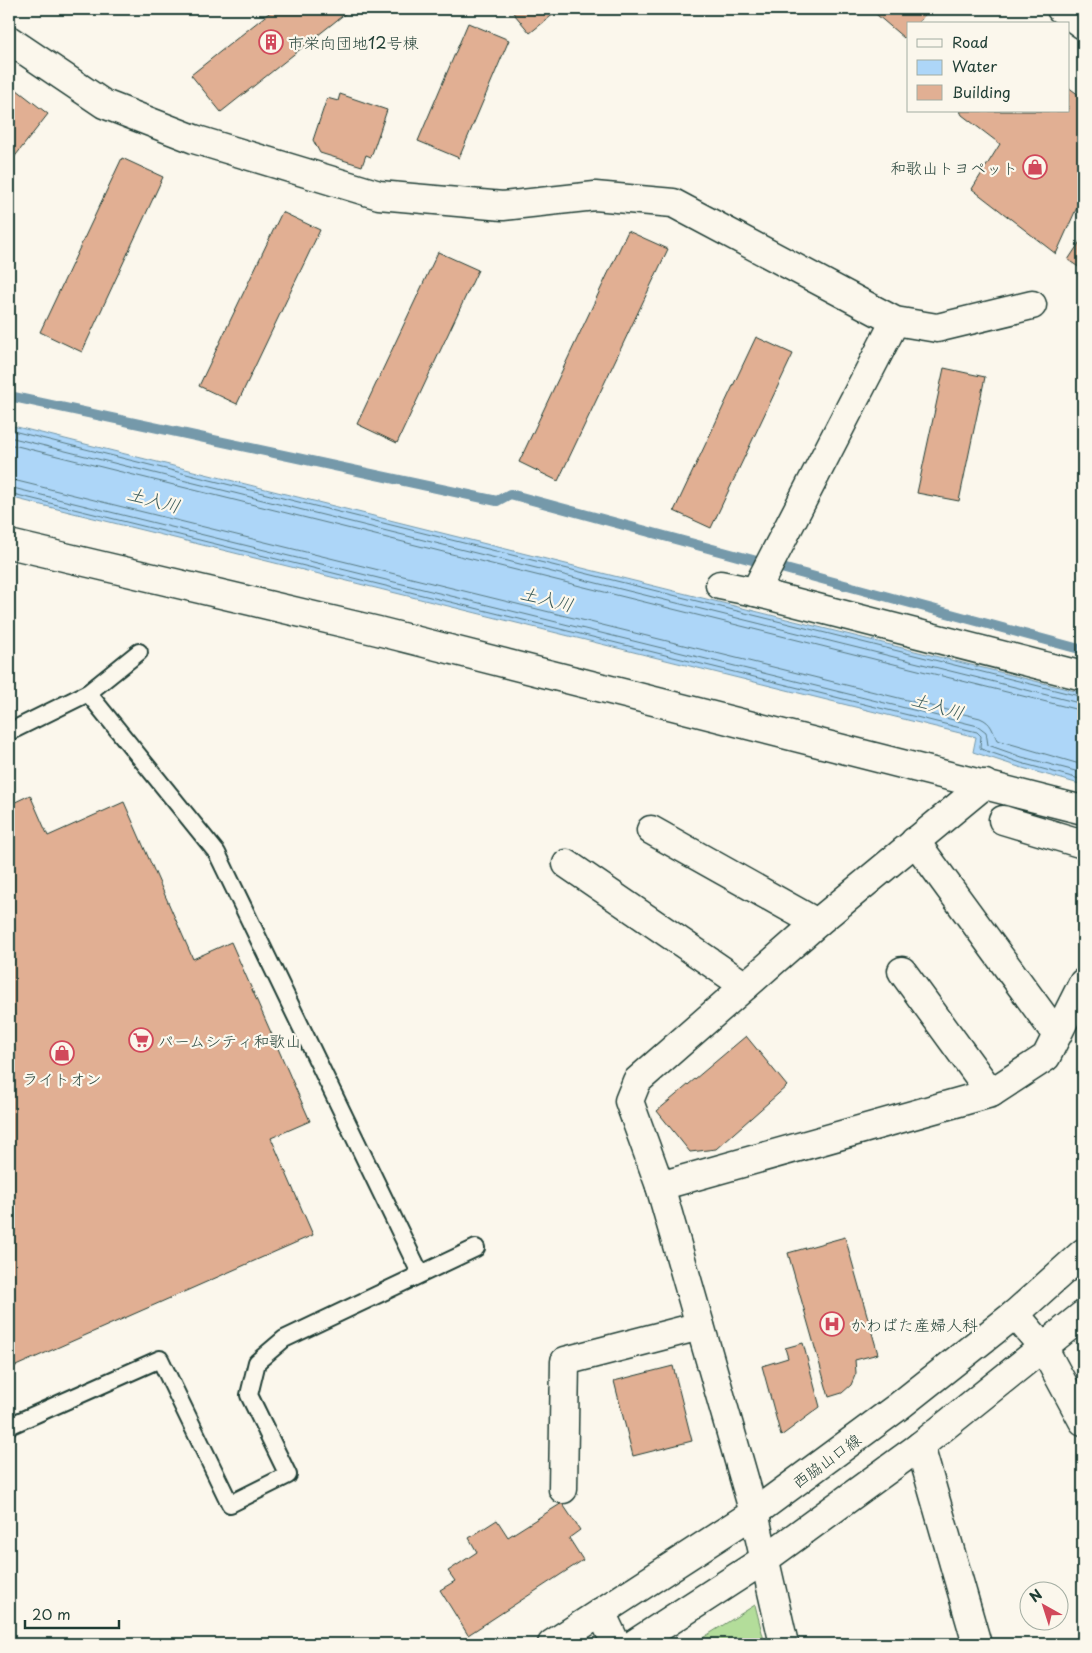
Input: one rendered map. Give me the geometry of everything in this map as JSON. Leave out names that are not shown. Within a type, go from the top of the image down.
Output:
[{"type":"street","points":[[1061,9],[1083,25]]},
{"type":"street","points":[[9,40],[104,104],[194,139],[379,196],[503,206],[595,196],[673,203],[895,321],[937,328],[1032,305]]},
{"type":"street","points":[[755,592],[895,321]]},
{"type":"street","points":[[9,544],[378,631],[1083,810]]},
{"type":"street","points":[[720,585],[755,592],[1083,676]]},
{"type":"street","points":[[784,1644],[754,1513],[660,1186],[629,1101],[638,1081],[817,923],[985,784]]},
{"type":"street","points":[[1002,820],[1083,844]]},
{"type":"street","points":[[650,830],[817,923]]},
{"type":"street","points":[[916,841],[1057,1035]]},
{"type":"street","points":[[567,864],[745,986]]},
{"type":"street","points":[[902,970],[991,1093]]},
{"type":"street","points":[[660,1186],[991,1093],[1046,1057],[1083,983]]},
{"type":"street","name":"西脇山口線","points":[[552,1644],[754,1513],[899,1406],[1015,1314],[1083,1253]]},
{"type":"street","points":[[1015,1314],[1043,1347],[1083,1421]]},
{"type":"street","points":[[634,1644],[765,1559],[920,1446],[1083,1315]]},
{"type":"street","points":[[563,1489],[564,1360],[700,1326]]},
{"type":"street","points":[[920,1446],[977,1644]]},
{"type":"street","points":[[601,1612],[616,1644]]},
{"type":"lane","points":[[9,732],[88,693],[139,652]]},
{"type":"lane","points":[[88,693],[217,853],[420,1273]]},
{"type":"lane","points":[[9,1426],[160,1359],[230,1504],[288,1475],[249,1395],[256,1362],[284,1339],[476,1248]]},
{"type":"green space","points":[[755,1605],[765,1644],[693,1644]]},
{"type":"water","name":"土入川","points":[[9,425],[1083,693],[1083,785],[973,752],[976,737],[9,497]]},
{"type":"building","name":"市栄向団地12号棟","points":[[274,9],[351,9],[221,112],[191,75]]},
{"type":"building","points":[[510,9],[560,9],[530,33]]},
{"type":"building","points":[[870,9],[930,9],[919,22],[907,22],[907,34],[904,38]]},
{"type":"building","points":[[468,23],[509,40],[459,158],[418,141]]},
{"type":"building","points":[[12,86],[48,114],[9,164],[9,90]]},
{"type":"building","name":"和歌山トヨペット","points":[[1070,88],[1083,98],[1083,194],[1056,254],[972,189],[1000,144],[960,112],[1070,112]]},
{"type":"building","points":[[340,94],[387,110],[371,157],[366,155],[362,166],[320,153],[313,140],[327,98],[338,101]]},
{"type":"building","points":[[122,158],[163,177],[82,352],[40,332]]},
{"type":"building","points":[[282,212],[320,230],[237,404],[199,386]]},
{"type":"building","points":[[628,231],[668,249],[558,481],[519,462]]},
{"type":"building","points":[[1083,237],[1083,270],[1068,260]]},
{"type":"building","points":[[438,252],[478,270],[397,443],[357,424]]},
{"type":"building","points":[[756,337],[793,354],[711,528],[674,511]]},
{"type":"building","points":[[944,368],[985,377],[959,501],[917,493]]},
{"type":"building","name":"パームシティ和歌山","points":[[30,795],[48,836],[124,802],[193,959],[231,942],[310,1121],[271,1138],[313,1235],[9,1369],[9,805]]},
{"type":"building","points":[[746,1036],[787,1086],[716,1149],[690,1152],[657,1111]]},
{"type":"building","points":[[845,1237],[878,1354],[855,1360],[856,1373],[851,1385],[842,1393],[829,1397],[788,1253]]},
{"type":"building","points":[[803,1343],[820,1407],[781,1436],[762,1366],[788,1358],[785,1348]]},
{"type":"building","points":[[673,1366],[692,1441],[633,1456],[614,1381]]},
{"type":"building","points":[[562,1503],[580,1530],[569,1538],[583,1560],[468,1635],[440,1590],[455,1581],[448,1571],[477,1552],[469,1538],[497,1520],[508,1537]]},
{"type":"waterway","points":[[9,396],[497,501],[510,494],[1083,650]]},
{"type":"place","name":"市栄向団地12号棟","points":[[271,42]]},
{"type":"place","name":"和歌山トヨペット","points":[[1035,167]]},
{"type":"place","name":"パームシティ和歌山","points":[[141,1040]]},
{"type":"place","name":"ライトオン","points":[[62,1053]]},
{"type":"place","name":"かわばた産婦人科","points":[[832,1324]]}]
